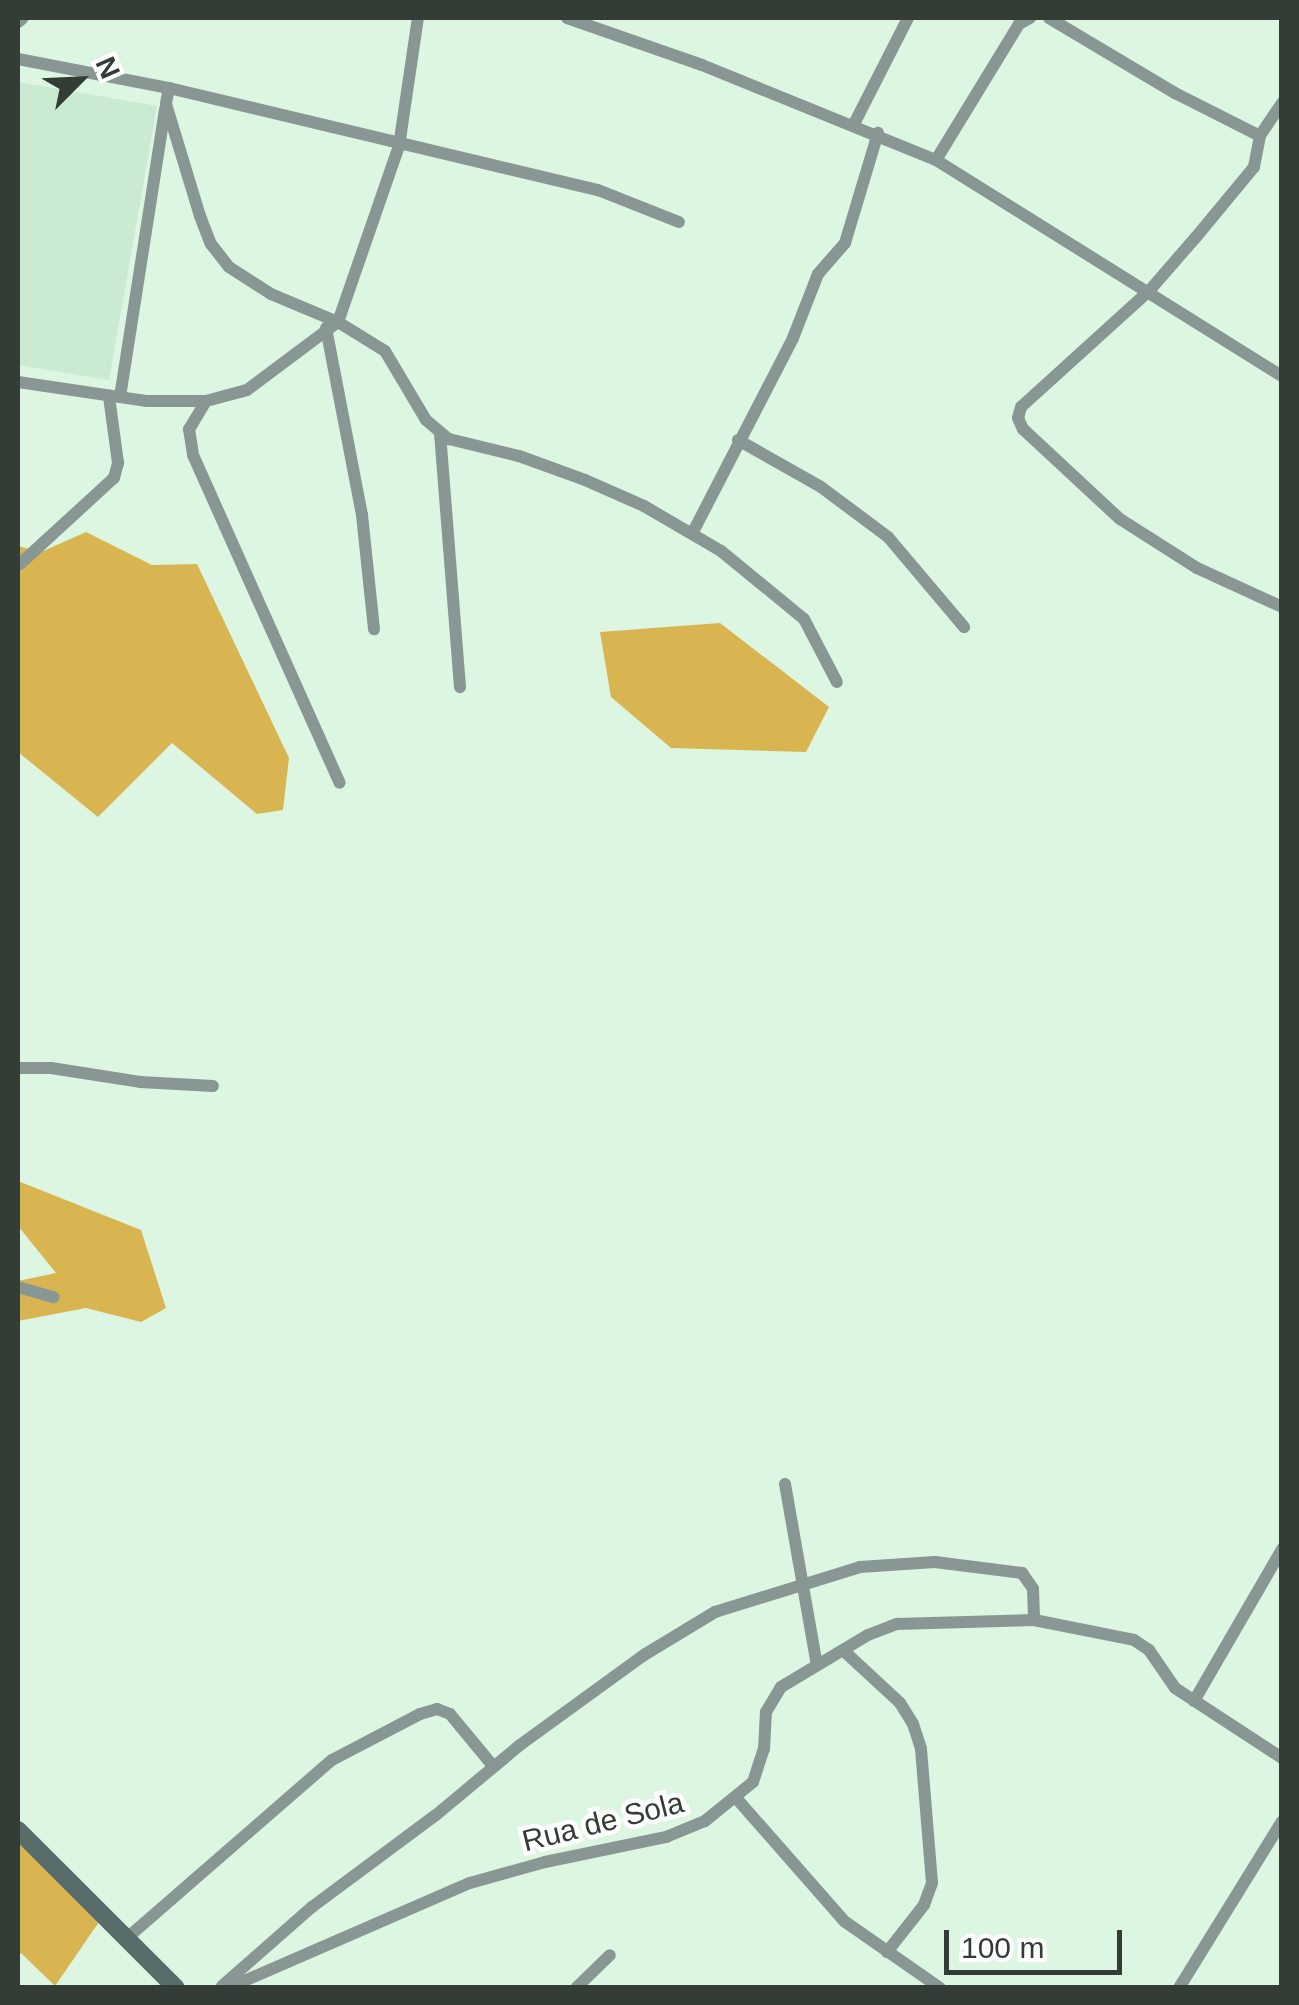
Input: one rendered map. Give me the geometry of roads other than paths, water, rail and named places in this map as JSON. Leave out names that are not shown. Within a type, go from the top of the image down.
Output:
[{"type":"main road","points":[[18,1830],[176,1988]]},
{"type":"street","points":[[374,630],[362,515],[332,325],[399,146],[418,18]]},
{"type":"street","points":[[567,18],[854,124],[936,160],[1150,290],[1282,376]]},
{"type":"street","points":[[854,124],[908,18]]},
{"type":"street","points":[[936,160],[1019,24],[1030,18]]},
{"type":"street","points":[[1049,18],[1175,93],[1260,136]]},
{"type":"street","points":[[18,59],[169,88],[399,146],[598,190],[680,222]]},
{"type":"street","points":[[20,564],[114,478],[118,463],[115,396],[169,88]]},
{"type":"street","points":[[166,104],[200,216],[219,258],[271,294],[388,354],[420,411],[440,433],[457,442],[552,467],[693,532],[787,600],[804,619],[836,682]]},
{"type":"street","points":[[1282,104],[1260,136],[1254,167],[1150,290],[1021,407],[1019,423],[1120,520],[1197,568],[1282,608]]},
{"type":"street","points":[[693,532],[793,338],[824,264],[847,238],[878,134]]},
{"type":"street","points":[[18,382],[115,396],[206,402],[247,390],[332,325]]},
{"type":"street","points":[[206,402],[189,429],[194,454],[340,783]]},
{"type":"street","points":[[440,433],[460,688]]},
{"type":"street","points":[[738,440],[821,487],[888,537],[964,627]]},
{"type":"street","points":[[18,1068],[213,1086]]},
{"type":"street","points":[[18,1287],[54,1298]]},
{"type":"street","points":[[786,1484],[818,1665]]},
{"type":"street","points":[[1194,1701],[1282,1549]]},
{"type":"street","points":[[220,1988],[312,1907],[436,1816],[492,1766],[681,1631],[714,1612],[804,1582],[898,1562],[997,1566],[1027,1578],[1034,1620]]},
{"type":"street","name":"Rua de Sola","points":[[228,1988],[470,1883],[545,1862],[666,1837],[706,1821],[737,1798],[760,1768],[771,1698],[791,1678],[845,1652],[868,1635],[898,1624],[1034,1620],[1134,1640],[1149,1650],[1166,1678],[1194,1701],[1282,1758]]},
{"type":"street","points":[[845,1652],[900,1704],[913,1724],[921,1749],[932,1883],[924,1905],[887,1952]]},
{"type":"street","points":[[127,1938],[327,1764],[420,1714],[437,1709],[450,1714],[492,1766]]},
{"type":"street","points":[[737,1798],[844,1921],[940,1988]]},
{"type":"street","points":[[1179,1988],[1282,1821]]},
{"type":"street","points":[[576,1988],[610,1955]]}]
